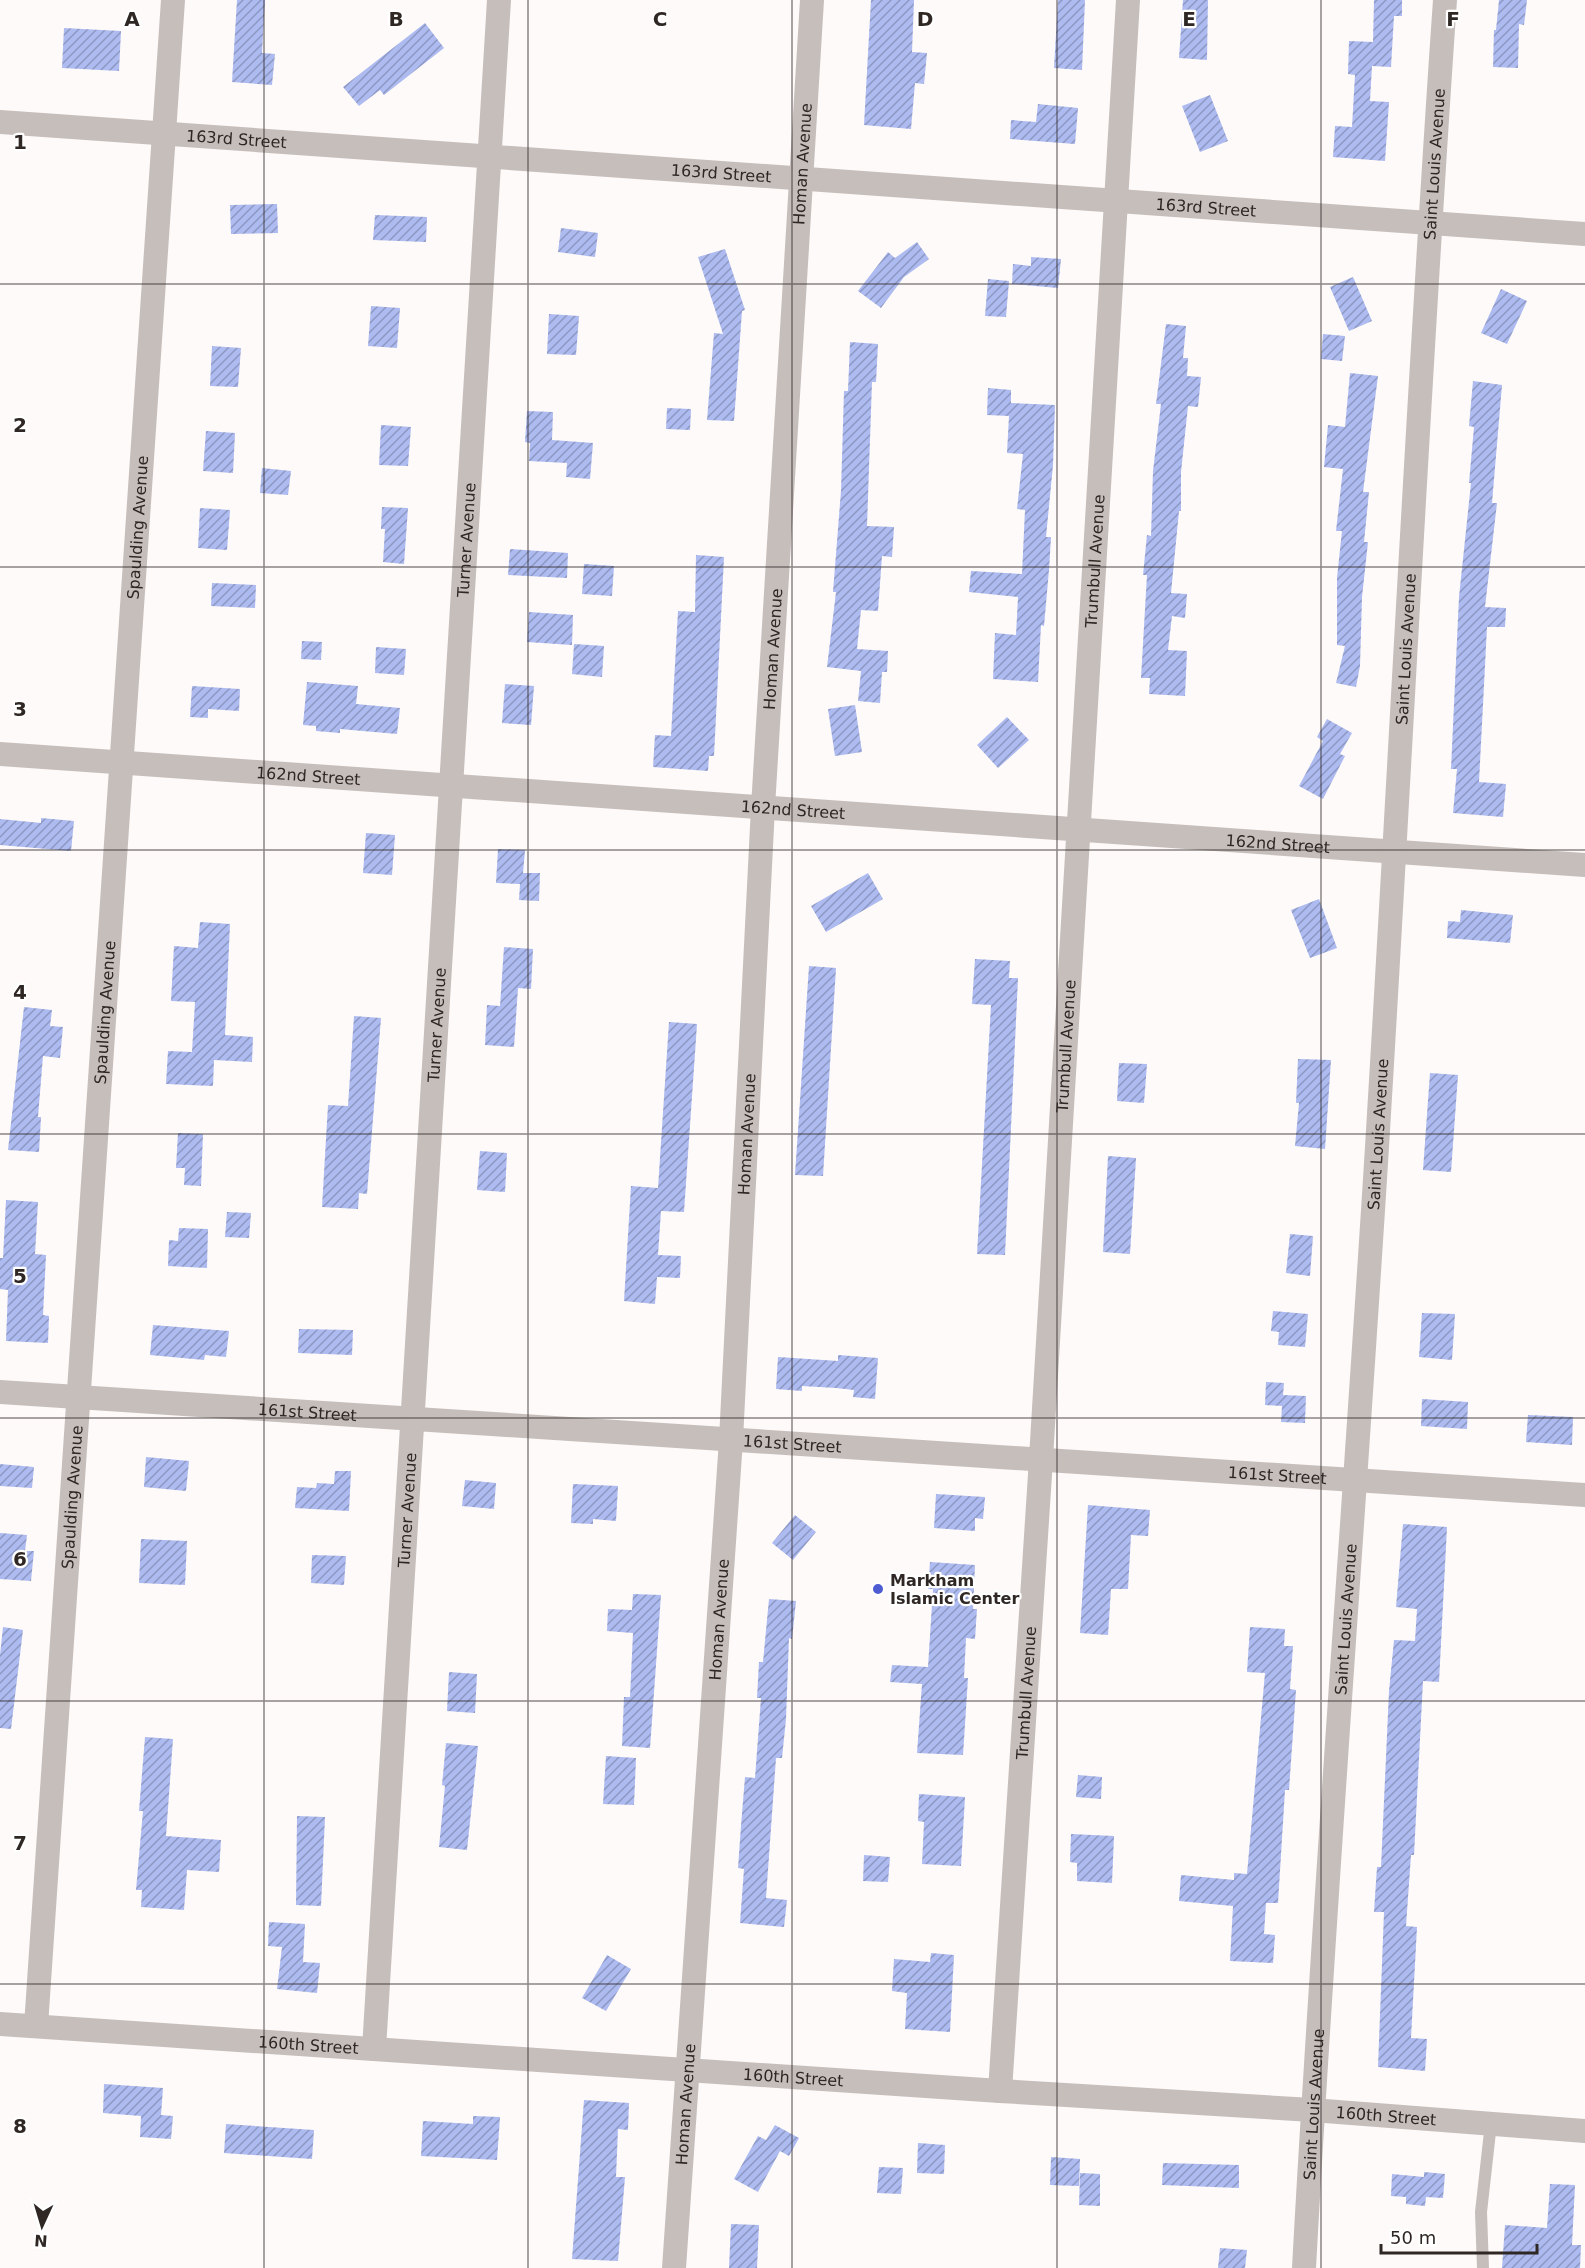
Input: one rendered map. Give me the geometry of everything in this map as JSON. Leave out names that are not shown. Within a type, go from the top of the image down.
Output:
[{"type":"street","name":"Spaulding Avenue","points":[[36,2026],[173,0]]},
{"type":"street","name":"Turner Avenue","points":[[374,2049],[499,0]]},
{"type":"street","name":"Homan Avenue","points":[[674,2268],[731,1440],[763,807],[812,0]]},
{"type":"street","name":"Trumbull Avenue","points":[[1000,2091],[1041,1458],[1128,0]]},
{"type":"street","name":"Saint Louis Avenue","points":[[1304,2268],[1312,2110],[1356,1481],[1445,0]]},
{"type":"street","name":"163rd Street","points":[[0,122],[1585,234]]},
{"type":"street","name":"162nd Street","points":[[0,754],[1585,865]]},
{"type":"street","name":"161st Street","points":[[0,1392],[1585,1495]]},
{"type":"street","name":"160th Street","points":[[0,2024],[1312,2110],[1585,2131]]},
{"type":"lane","points":[[1484,2268],[1481,2212],[1491,2123]]},
{"type":"building","points":[[237,0],[265,0],[262,53],[275,54],[272,85],[232,82]]},
{"type":"building","points":[[871,0],[914,0],[912,52],[927,53],[924,84],[915,83],[911,129],[864,125]]},
{"type":"building","points":[[1058,0],[1085,0],[1082,70],[1054,68]]},
{"type":"building","points":[[1183,0],[1208,0],[1207,60],[1179,58]]},
{"type":"building","points":[[1374,0],[1402,0],[1402,16],[1394,16],[1391,67],[1372,66],[1370,101],[1389,102],[1385,161],[1333,157],[1335,126],[1352,127],[1355,75],[1348,74],[1349,41],[1373,42]]},
{"type":"building","points":[[1499,0],[1527,0],[1524,25],[1519,24],[1518,68],[1493,67],[1494,30],[1496,30]]},
{"type":"building","points":[[425,23],[444,48],[384,95],[380,90],[359,106],[343,87]]},
{"type":"building","points":[[64,28],[121,31],[119,71],[62,68]]},
{"type":"building","points":[[1210,95],[1228,141],[1200,152],[1182,106]]},
{"type":"building","points":[[1038,104],[1078,108],[1075,144],[1010,139],[1011,120],[1036,122]]},
{"type":"building","points":[[277,204],[278,233],[231,234],[230,205]]},
{"type":"building","points":[[375,215],[427,217],[426,242],[373,240]]},
{"type":"building","points":[[561,228],[598,233],[595,257],[558,252]]},
{"type":"building","points":[[917,242],[929,259],[904,277],[881,308],[858,291],[888,252],[895,258]]},
{"type":"building","points":[[725,249],[745,310],[742,311],[734,421],[707,420],[714,333],[723,334],[698,257]]},
{"type":"building","points":[[1031,257],[1061,259],[1058,288],[1012,284],[1013,264],[1031,266]]},
{"type":"building","points":[[1353,277],[1372,321],[1349,331],[1330,287]]},
{"type":"building","points":[[988,279],[1009,281],[1006,317],[985,316]]},
{"type":"building","points":[[1501,289],[1527,301],[1507,344],[1481,333]]},
{"type":"building","points":[[371,306],[400,308],[397,348],[368,346]]},
{"type":"building","points":[[549,314],[579,316],[576,355],[547,354]]},
{"type":"building","points":[[1166,324],[1186,326],[1183,358],[1188,358],[1187,376],[1201,377],[1198,407],[1188,406],[1181,472],[1181,511],[1179,511],[1171,593],[1187,594],[1185,618],[1172,616],[1168,650],[1187,651],[1185,696],[1149,694],[1150,678],[1141,678],[1147,575],[1143,575],[1147,535],[1151,536],[1153,471],[1161,404],[1156,404]]},
{"type":"building","points":[[1323,334],[1345,336],[1342,361],[1321,359]]},
{"type":"building","points":[[850,342],[878,344],[876,382],[872,382],[867,526],[894,527],[892,557],[882,556],[878,611],[861,610],[857,649],[888,651],[887,672],[882,672],[880,703],[858,701],[861,671],[827,667],[836,592],[833,592],[841,491],[844,391],[848,391]]},
{"type":"building","points":[[212,346],[241,348],[238,387],[210,386]]},
{"type":"building","points":[[1350,373],[1378,376],[1363,492],[1369,492],[1364,542],[1368,542],[1362,597],[1360,666],[1356,687],[1336,683],[1345,646],[1337,645],[1337,578],[1342,531],[1336,531],[1343,469],[1324,467],[1328,425],[1345,427]]},
{"type":"building","points":[[1473,381],[1502,385],[1492,503],[1497,503],[1485,607],[1506,608],[1505,627],[1487,627],[1479,782],[1506,784],[1503,817],[1453,813],[1457,769],[1451,769],[1459,597],[1471,483],[1469,483],[1474,427],[1469,426]]},
{"type":"building","points":[[988,388],[1011,390],[1011,403],[1055,405],[1053,465],[1046,537],[1051,537],[1049,570],[1044,626],[1041,625],[1038,682],[993,679],[995,633],[1016,635],[1018,597],[969,592],[971,571],[1022,574],[1025,510],[1017,509],[1023,454],[1007,453],[1009,416],[987,415]]},
{"type":"building","points":[[667,408],[691,409],[690,430],[666,429]]},
{"type":"building","points":[[527,411],[553,412],[552,440],[593,443],[590,479],[566,477],[567,463],[529,461],[530,443],[525,442]]},
{"type":"building","points":[[381,425],[411,427],[408,466],[379,465]]},
{"type":"building","points":[[206,431],[235,433],[233,473],[203,471]]},
{"type":"building","points":[[262,468],[291,471],[288,495],[260,493]]},
{"type":"building","points":[[382,507],[408,508],[404,564],[383,562],[385,529],[381,529]]},
{"type":"building","points":[[200,508],[230,510],[227,550],[198,548]]},
{"type":"building","points":[[510,549],[568,553],[567,578],[508,575]]},
{"type":"building","points":[[696,555],[724,557],[714,756],[709,756],[708,771],[653,767],[655,735],[671,736],[678,611],[695,612]]},
{"type":"building","points":[[584,564],[614,566],[612,596],[582,594]]},
{"type":"building","points":[[212,583],[256,585],[255,608],[211,606]]},
{"type":"building","points":[[529,612],[573,615],[572,645],[527,642]]},
{"type":"building","points":[[302,641],[322,642],[321,660],[301,659]]},
{"type":"building","points":[[574,644],[604,646],[602,677],[572,674]]},
{"type":"building","points":[[376,647],[406,649],[404,675],[375,673]]},
{"type":"building","points":[[307,682],[358,686],[356,704],[400,708],[397,734],[340,729],[340,733],[316,731],[316,726],[303,725]]},
{"type":"building","points":[[505,684],[534,686],[531,725],[502,723]]},
{"type":"building","points":[[192,686],[240,689],[239,711],[208,709],[208,718],[190,717]]},
{"type":"building","points":[[855,705],[862,752],[835,756],[828,709]]},
{"type":"building","points":[[1007,717],[1029,740],[998,768],[977,745]]},
{"type":"building","points":[[1327,719],[1352,733],[1340,754],[1345,756],[1323,799],[1299,786],[1323,741],[1317,737]]},
{"type":"building","points":[[41,818],[74,821],[71,851],[0,845],[0,819],[41,823]]},
{"type":"building","points":[[366,833],[395,835],[392,875],[363,873]]},
{"type":"building","points":[[498,849],[525,850],[523,873],[540,873],[539,901],[519,900],[520,884],[496,883]]},
{"type":"building","points":[[868,873],[883,899],[826,932],[811,906]]},
{"type":"building","points":[[1319,899],[1337,948],[1310,958],[1291,910]]},
{"type":"building","points":[[1461,910],[1513,915],[1510,943],[1447,938],[1448,921],[1460,922]]},
{"type":"building","points":[[200,922],[230,924],[225,1035],[253,1037],[252,1062],[214,1060],[213,1086],[166,1084],[168,1051],[192,1052],[195,1002],[171,1001],[174,946],[198,948]]},
{"type":"building","points":[[504,947],[533,949],[531,989],[518,988],[514,1047],[485,1045],[487,1005],[500,1006]]},
{"type":"building","points":[[975,959],[1010,961],[1009,978],[1018,978],[1005,1255],[977,1254],[991,1005],[972,1004]]},
{"type":"building","points":[[809,966],[836,968],[823,1176],[795,1175]]},
{"type":"building","points":[[24,1007],[52,1010],[50,1026],[63,1027],[60,1058],[43,1056],[38,1117],[41,1117],[39,1152],[8,1150]]},
{"type":"building","points":[[354,1016],[381,1018],[367,1194],[359,1193],[358,1209],[322,1207],[328,1105],[348,1106]]},
{"type":"building","points":[[669,1022],[697,1024],[684,1212],[661,1211],[658,1255],[681,1256],[680,1278],[657,1277],[655,1304],[624,1301],[631,1186],[658,1188]]},
{"type":"building","points":[[1298,1059],[1331,1060],[1325,1149],[1295,1146],[1299,1103],[1296,1103]]},
{"type":"building","points":[[1119,1063],[1147,1064],[1144,1103],[1117,1101]]},
{"type":"building","points":[[1430,1073],[1458,1075],[1451,1172],[1423,1170]]},
{"type":"building","points":[[178,1133],[203,1134],[201,1186],[184,1185],[185,1168],[176,1168]]},
{"type":"building","points":[[480,1151],[507,1153],[505,1192],[477,1190]]},
{"type":"building","points":[[1108,1156],[1136,1158],[1130,1254],[1103,1252]]},
{"type":"building","points":[[6,1200],[38,1202],[35,1254],[46,1255],[43,1315],[49,1316],[48,1343],[6,1341],[8,1290],[0,1289],[0,1258],[3,1258]]},
{"type":"building","points":[[227,1212],[251,1213],[249,1238],[225,1237]]},
{"type":"building","points":[[179,1228],[208,1229],[207,1268],[168,1266],[169,1240],[178,1241]]},
{"type":"building","points":[[1290,1234],[1313,1236],[1310,1276],[1286,1273]]},
{"type":"building","points":[[1273,1311],[1308,1314],[1305,1347],[1278,1345],[1279,1332],[1271,1331]]},
{"type":"building","points":[[1422,1313],[1455,1314],[1452,1360],[1419,1357]]},
{"type":"building","points":[[153,1325],[229,1331],[226,1357],[205,1355],[204,1360],[150,1355]]},
{"type":"building","points":[[299,1329],[353,1330],[352,1355],[298,1353]]},
{"type":"building","points":[[838,1355],[878,1358],[875,1399],[853,1397],[854,1390],[836,1388],[802,1386],[802,1391],[776,1389],[778,1357],[838,1361]]},
{"type":"building","points":[[1266,1382],[1284,1383],[1283,1395],[1306,1396],[1305,1423],[1281,1422],[1282,1406],[1265,1405]]},
{"type":"building","points":[[1422,1399],[1468,1402],[1467,1429],[1421,1426]]},
{"type":"building","points":[[1528,1415],[1573,1417],[1572,1445],[1526,1442]]},
{"type":"building","points":[[146,1457],[189,1461],[186,1491],[144,1487]]},
{"type":"building","points":[[0,1464],[34,1467],[32,1488],[0,1486]]},
{"type":"building","points":[[335,1471],[351,1471],[349,1511],[295,1508],[297,1487],[316,1488],[317,1483],[334,1484]]},
{"type":"building","points":[[465,1480],[496,1483],[494,1509],[462,1506]]},
{"type":"building","points":[[573,1484],[618,1486],[616,1521],[593,1519],[593,1524],[571,1523]]},
{"type":"building","points":[[936,1494],[985,1497],[983,1519],[975,1518],[975,1531],[934,1528]]},
{"type":"building","points":[[1088,1505],[1150,1510],[1148,1536],[1131,1535],[1128,1589],[1111,1589],[1108,1635],[1080,1633]]},
{"type":"building","points":[[795,1515],[816,1532],[793,1560],[772,1543]]},
{"type":"building","points":[[1403,1524],[1447,1527],[1439,1682],[1423,1681],[1414,1855],[1411,1855],[1406,1926],[1417,1927],[1411,2038],[1427,2039],[1425,2071],[1378,2067],[1384,1912],[1374,1912],[1377,1867],[1381,1867],[1389,1691],[1394,1640],[1415,1641],[1417,1609],[1396,1607]]},
{"type":"building","points":[[0,1533],[27,1535],[25,1551],[34,1551],[31,1581],[0,1579]]},
{"type":"building","points":[[141,1539],[187,1541],[185,1585],[139,1583]]},
{"type":"building","points":[[312,1555],[346,1556],[344,1585],[311,1583]]},
{"type":"building","points":[[930,1562],[975,1565],[973,1609],[977,1609],[975,1639],[966,1638],[964,1678],[968,1678],[963,1755],[917,1753],[922,1684],[890,1682],[892,1665],[928,1667],[933,1589],[928,1589]]},
{"type":"building","points":[[633,1594],[661,1595],[650,1748],[622,1746],[624,1697],[630,1697],[633,1633],[607,1631],[608,1609],[632,1610]]},
{"type":"building","points":[[769,1599],[796,1601],[792,1639],[789,1638],[782,1758],[776,1758],[766,1898],[787,1900],[784,1927],[740,1923],[744,1869],[738,1868],[745,1777],[755,1778],[761,1698],[757,1698],[759,1662],[763,1662]]},
{"type":"building","points":[[3,1627],[23,1630],[11,1729],[0,1728],[0,1655]]},
{"type":"building","points":[[1250,1627],[1285,1629],[1284,1646],[1293,1646],[1290,1689],[1296,1690],[1289,1790],[1285,1790],[1278,1903],[1266,1903],[1264,1934],[1275,1935],[1273,1963],[1230,1961],[1233,1906],[1179,1901],[1181,1875],[1234,1880],[1234,1873],[1247,1874],[1265,1673],[1247,1672]]},
{"type":"building","points":[[449,1672],[477,1674],[475,1713],[447,1711]]},
{"type":"building","points":[[145,1737],[173,1739],[166,1836],[221,1840],[219,1872],[187,1870],[184,1910],[141,1907],[142,1890],[136,1890],[143,1811],[139,1811]]},
{"type":"building","points":[[446,1743],[478,1746],[467,1850],[439,1847],[445,1786],[442,1785]]},
{"type":"building","points":[[606,1756],[636,1758],[634,1805],[603,1804]]},
{"type":"building","points":[[1078,1775],[1102,1777],[1101,1799],[1076,1797]]},
{"type":"building","points":[[919,1794],[965,1797],[961,1866],[922,1864],[924,1822],[918,1821]]},
{"type":"building","points":[[297,1816],[325,1817],[321,1906],[296,1905]]},
{"type":"building","points":[[1071,1834],[1114,1836],[1112,1883],[1077,1881],[1077,1863],[1070,1862]]},
{"type":"building","points":[[864,1855],[890,1857],[888,1882],[863,1881]]},
{"type":"building","points":[[269,1922],[305,1924],[303,1962],[320,1963],[317,1993],[277,1989],[282,1947],[268,1946]]},
{"type":"building","points":[[931,1953],[954,1955],[950,2032],[905,2029],[907,1993],[892,1991],[894,1959],[930,1962]]},
{"type":"building","points":[[607,1955],[631,1969],[606,2011],[582,1998]]},
{"type":"building","points":[[104,2084],[163,2088],[161,2115],[173,2116],[171,2139],[140,2137],[141,2116],[103,2113]]},
{"type":"building","points":[[584,2100],[629,2103],[628,2130],[618,2129],[616,2177],[625,2177],[618,2261],[572,2259]]},
{"type":"building","points":[[473,2116],[500,2117],[497,2160],[421,2156],[423,2121],[473,2124]]},
{"type":"building","points":[[226,2124],[314,2130],[312,2159],[224,2153]]},
{"type":"building","points":[[775,2125],[799,2138],[789,2156],[780,2151],[758,2192],[734,2179],[758,2136],[766,2140]]},
{"type":"building","points":[[918,2143],[945,2145],[944,2174],[917,2173]]},
{"type":"building","points":[[1051,2157],[1080,2159],[1079,2186],[1050,2185]]},
{"type":"building","points":[[1163,2163],[1239,2165],[1239,2188],[1162,2185]]},
{"type":"building","points":[[879,2167],[903,2168],[901,2194],[877,2193]]},
{"type":"building","points":[[1424,2172],[1445,2174],[1443,2198],[1426,2197],[1425,2206],[1406,2204],[1406,2197],[1391,2196],[1392,2174],[1424,2177]]},
{"type":"building","points":[[1080,2173],[1100,2174],[1100,2206],[1079,2205]]},
{"type":"building","points":[[1550,2184],[1575,2185],[1572,2245],[1581,2245],[1580,2268],[1502,2268],[1505,2225],[1547,2228]]},
{"type":"building","points":[[731,2224],[759,2225],[757,2268],[729,2268]]},
{"type":"building","points":[[1220,2248],[1247,2250],[1245,2268],[1218,2268]]},
{"type":"place","name":"Markham Islamic Center","points":[[878,1589]]}]
